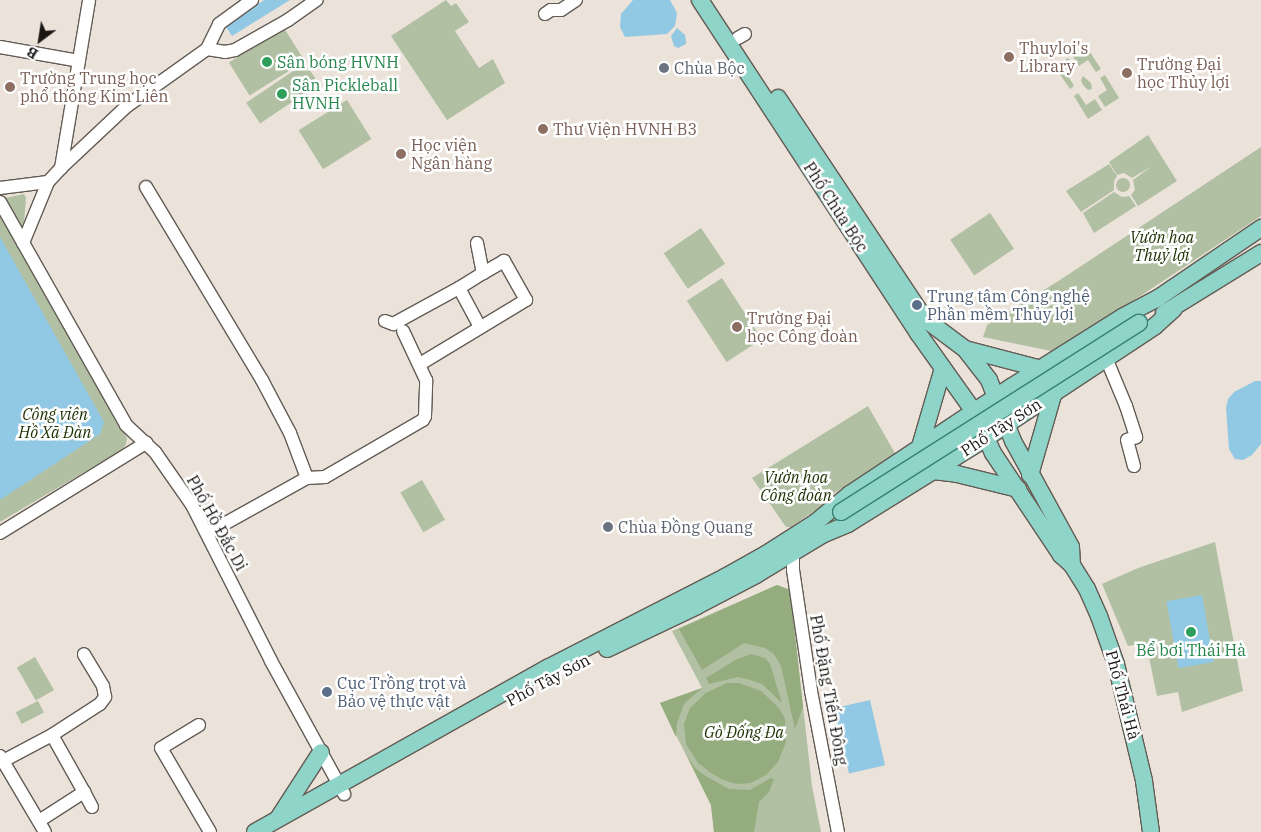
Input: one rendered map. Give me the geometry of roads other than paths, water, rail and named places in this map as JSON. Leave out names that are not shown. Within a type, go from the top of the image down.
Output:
[{"type":"main road","name":"Phố Chùa Bộc","points":[[700,0],[943,368],[975,413],[986,438]]},
{"type":"main road","name":"Phố Chùa Bộc","points":[[713,0],[741,36],[914,305],[925,319],[965,349],[990,380],[1006,425]]},
{"type":"main road","name":"Phố Tây Sơn","points":[[255,832],[277,826],[549,667],[793,553],[819,528],[842,500],[1122,317],[1158,298],[1261,228]]},
{"type":"main road","name":"Phố Tây Sơn","points":[[819,528],[848,524],[951,460],[1156,326],[1174,309],[1261,253]]},
{"type":"main road","name":"Phố Tây Sơn","points":[[1139,323],[1158,298]]},
{"type":"main road","name":"Phố Tây Sơn","points":[[694,600],[748,565],[819,528],[841,512],[1139,323],[1174,309]]},
{"type":"main road","points":[[965,349],[1042,369]]},
{"type":"main road","points":[[919,450],[943,368]]},
{"type":"main road","points":[[1024,380],[1025,392],[1029,397],[1040,402]]},
{"type":"main road","points":[[1030,475],[1054,392]]},
{"type":"main road","name":"Phố Thái Hà","points":[[1006,425],[1030,475],[1071,547],[1072,565]]},
{"type":"main road","points":[[943,434],[955,442],[956,448],[951,460]]},
{"type":"main road","name":"Phố Thái Hà","points":[[986,438],[992,453],[1061,555],[1072,565],[1093,602],[1116,664],[1144,781],[1151,832]]},
{"type":"main road","points":[[933,471],[957,474],[1018,489]]},
{"type":"main road","points":[[277,826],[321,752]]},
{"type":"street","points":[[60,168],[68,135],[89,0]]},
{"type":"street","points":[[23,243],[48,182],[60,168],[141,94],[208,49],[219,24],[252,0]]},
{"type":"street","points":[[208,49],[225,52],[235,50],[288,20],[317,0]]},
{"type":"street","points":[[551,8],[561,10],[576,0]]},
{"type":"street","points":[[0,47],[79,61]]},
{"type":"street","points":[[68,135],[71,140],[87,143]]},
{"type":"street","points":[[0,188],[48,182]]},
{"type":"street","points":[[146,188],[262,380],[290,433],[307,478]]},
{"type":"street","name":"Phố Hồ Đắc Di","points":[[0,202],[132,433],[146,443],[192,505],[208,533],[253,626],[341,789]]},
{"type":"street","points":[[477,243],[484,273]]},
{"type":"street","points":[[385,321],[393,324],[504,261],[526,300],[420,364]]},
{"type":"street","points":[[459,288],[480,327]]},
{"type":"street","points":[[208,533],[307,478],[325,477],[423,420],[425,416],[426,380],[404,318]]},
{"type":"street","points":[[1106,358],[1126,406],[1136,437],[1127,440],[1134,466]]},
{"type":"street","points":[[131,453],[132,433]]},
{"type":"street","points":[[0,533],[146,443]]},
{"type":"street","name":"Phố Đặng Tiến Đông","points":[[793,553],[793,570],[810,691],[838,832]]},
{"type":"street","points":[[84,654],[103,686],[105,698],[100,704],[52,735],[1,758],[42,826],[84,792]]},
{"type":"street","points":[[199,725],[161,748],[210,832]]},
{"type":"street","points":[[52,735],[92,807]]},
{"type":"water","points":[[264,0],[290,0],[232,36],[226,27]]},
{"type":"water","points":[[633,0],[670,0],[677,13],[675,26],[667,34],[625,37],[620,27],[621,14]]},
{"type":"water","points":[[677,28],[685,35],[686,41],[686,44],[678,48],[674,46],[671,36]]},
{"type":"water","name":"Công viên Hồ Xã Đàn","points":[[0,237],[104,422],[100,434],[0,500]]},
{"type":"water","points":[[1255,381],[1261,381],[1261,444],[1252,455],[1243,460],[1235,459],[1229,449],[1226,408],[1228,399],[1234,392]]},
{"type":"water","name":"Bể bơi Thái Hà","points":[[1202,595],[1214,662],[1178,668],[1167,601]]},
{"type":"water","points":[[870,700],[885,765],[849,774],[834,708]]},
{"type":"place","name":"Thuyloi's Library","points":[[1009,57]]},
{"type":"place","name":"Sân bóng HVNH","points":[[267,62]]},
{"type":"place","name":"Chùa Bộc","points":[[664,68]]},
{"type":"place","name":"Trường Đại học Thủy lợi","points":[[1127,73]]},
{"type":"place","name":"Trường Trung học phổ thông Kim Liên","points":[[10,87]]},
{"type":"place","name":"Sân Pickleball HVNH","points":[[282,94]]},
{"type":"place","name":"Thư Viện HVNH B3","points":[[543,129]]},
{"type":"place","name":"Học viện Ngân hàng","points":[[401,154]]},
{"type":"place","name":"Trung tâm Công nghệ Phần mềm Thủy lợi","points":[[917,305]]},
{"type":"place","name":"Trường Đại học Công đoàn","points":[[737,327]]},
{"type":"place","name":"Chùa Đồng Quang","points":[[608,527]]},
{"type":"place","name":"Bể bơi Thái Hà","points":[[1191,632]]},
{"type":"place","name":"Cục Trồng trọt và Bảo vệ thực vật","points":[[327,692]]},
{"type":"park label","name":"Vườn hoa Thuỷ lợi","points":[[1162,246]]},
{"type":"park label","name":"Vườn hoa Công đoàn","points":[[796,486]]},
{"type":"park label","name":"Gò Đống Đa","points":[[744,732]]}]
